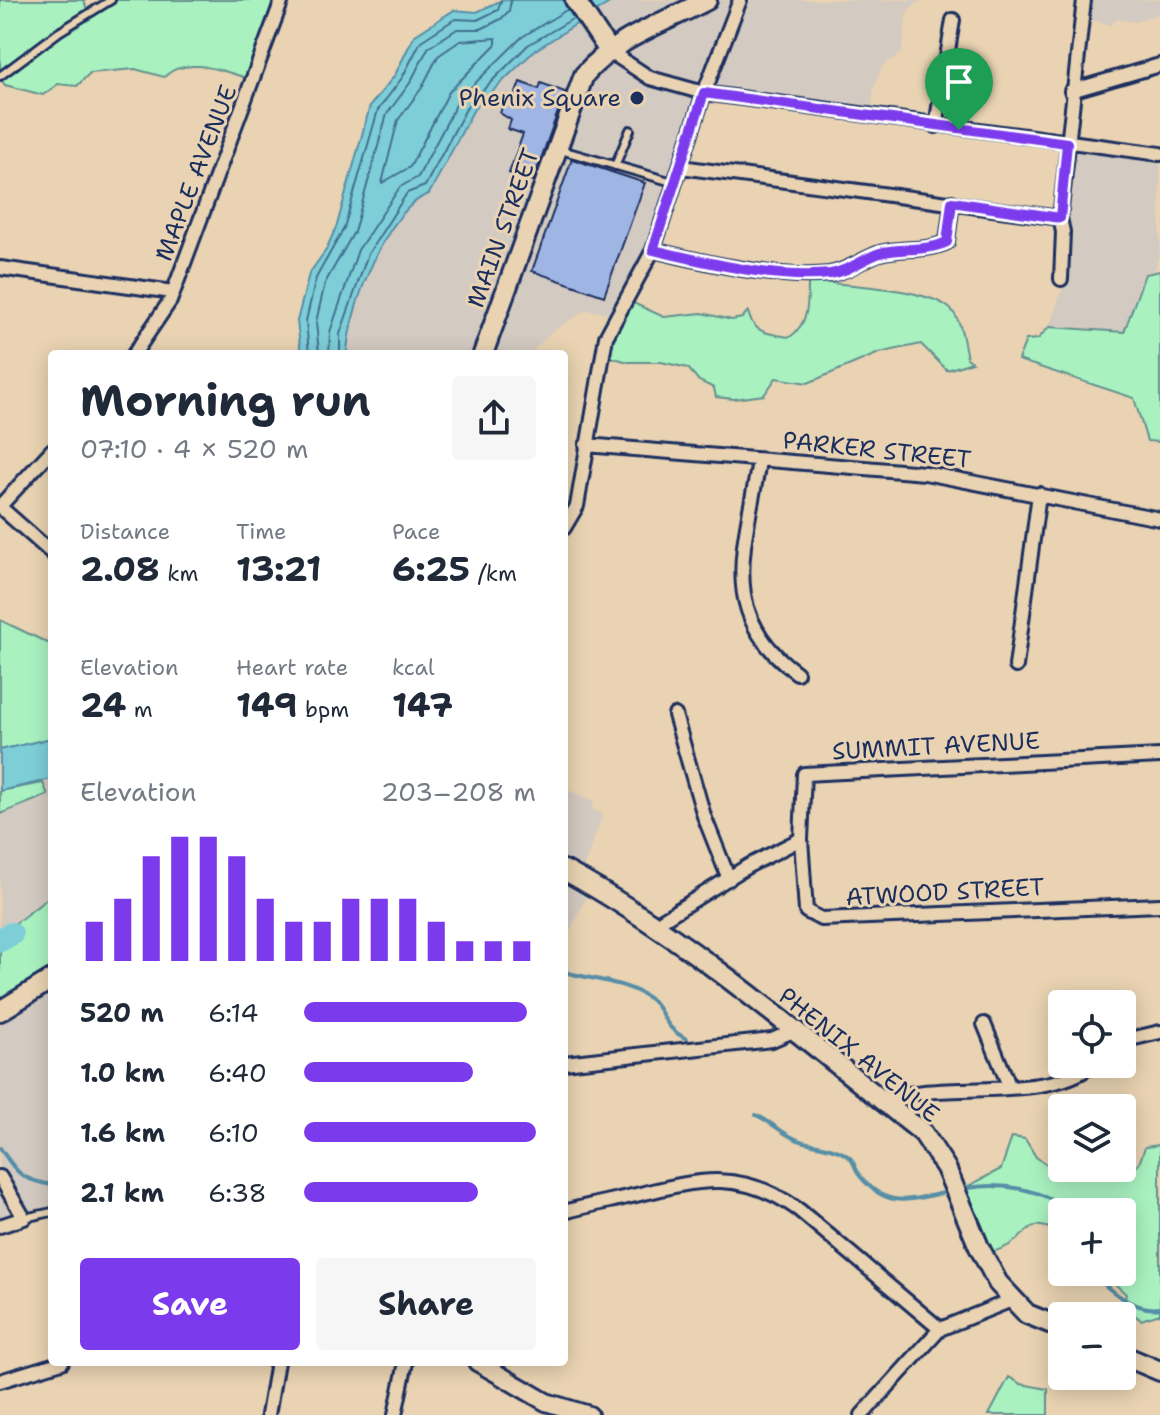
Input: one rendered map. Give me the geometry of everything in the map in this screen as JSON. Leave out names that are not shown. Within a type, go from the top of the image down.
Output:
[{"type":"main road","points":[[575,0],[609,51]]},
{"type":"main road","name":"MAIN STREET","points":[[484,350],[584,75],[609,51],[707,0]]},
{"type":"main road","name":"PHENIX AVENUE","points":[[568,872],[613,897],[654,925],[923,1133],[937,1152],[989,1269],[1012,1300],[1027,1314],[1048,1322]]},
{"type":"main road","points":[[0,1011],[48,981]]},
{"type":"main road","points":[[1136,1361],[1160,1371]]},
{"type":"street","name":"MAPLE AVENUE","points":[[137,350],[157,325],[173,292],[247,104],[282,0]]},
{"type":"street","points":[[568,521],[577,506],[606,337],[653,250],[704,93],[740,0]]},
{"type":"street","points":[[1061,279],[1063,232],[1060,218],[1071,91],[1084,0]]},
{"type":"street","points":[[936,126],[953,20]]},
{"type":"street","points":[[609,51],[650,78],[704,93],[1160,154]]},
{"type":"street","points":[[1071,91],[1160,65]]},
{"type":"street","points":[[681,167],[1060,218]]},
{"type":"street","points":[[653,250],[766,270],[831,274],[854,268],[879,253],[936,247],[947,242],[952,202]]},
{"type":"street","points":[[0,268],[173,292]]},
{"type":"street","name":"PARKER STREET","points":[[586,445],[925,473],[1160,519]]},
{"type":"street","points":[[48,454],[0,506],[48,549]]},
{"type":"street","points":[[759,461],[740,589],[755,626],[774,657],[797,673]]},
{"type":"street","points":[[1016,666],[1039,494]]},
{"type":"street","points":[[675,715],[704,816],[729,879]]},
{"type":"street","name":"SUMMIT AVENUE","points":[[801,839],[804,774],[1160,756]]},
{"type":"street","points":[[654,925],[801,839]]},
{"type":"street","name":"ATWOOD STREET","points":[[801,839],[806,911],[821,919],[1160,905]]},
{"type":"street","points":[[984,1024],[1010,1088]]},
{"type":"street","points":[[568,1063],[772,1040],[793,1031]]},
{"type":"street","points":[[1136,1038],[1160,1032]]},
{"type":"street","points":[[884,1100],[902,1093],[1010,1088],[1061,1078]]},
{"type":"street","points":[[0,1177],[24,1218],[0,1226]]},
{"type":"street","points":[[568,1211],[711,1178],[743,1183],[781,1197],[799,1210],[940,1329]]},
{"type":"street","points":[[862,1415],[940,1329],[1012,1300]]},
{"type":"street","points":[[0,1381],[49,1366]]},
{"type":"street","points":[[268,1415],[276,1366]]},
{"type":"street","points":[[395,1415],[405,1366]]},
{"type":"street","points":[[484,1366],[546,1402],[589,1415]]},
{"type":"lane","points":[[0,76],[59,32],[111,0]]},
{"type":"lane","points":[[615,166],[630,130]]},
{"type":"lane","points":[[557,149],[676,183]]},
{"type":"lane","points":[[24,1218],[48,1213]]},
{"type":"shaded area","points":[[614,0],[920,0],[907,12],[902,53],[882,66],[873,91],[872,117],[706,94],[672,197],[616,314],[586,310],[550,333],[534,350],[347,350],[347,336],[375,257],[466,115],[489,97],[534,51]]},
{"type":"shaded area","points":[[1085,0],[1160,0],[1160,13],[1135,22],[1117,19],[1111,25],[1083,18]]},
{"type":"shaded area","points":[[1069,144],[1160,156],[1160,249],[1155,271],[1145,275],[1124,332],[1049,327],[1062,290],[1055,275]]},
{"type":"shaded area","points":[[48,781],[48,898],[0,935],[0,814],[47,795],[43,783]]},
{"type":"shaded area","points":[[568,791],[593,800],[593,810],[603,814],[580,877],[592,886],[571,929],[568,929]]},
{"type":"shaded area","points":[[48,982],[48,1211],[0,1227],[0,1012]]},
{"type":"green space","points":[[0,0],[84,0],[88,14],[112,0],[285,0],[255,80],[207,67],[184,67],[164,77],[135,69],[90,73],[77,86],[58,84],[43,95],[5,85],[0,78]]},
{"type":"green space","points":[[1160,271],[1160,442],[1147,441],[1134,398],[1018,360],[1026,340],[1038,339],[1049,327],[1124,332],[1145,274]]},
{"type":"green space","points":[[808,281],[881,288],[935,300],[953,311],[967,358],[972,362],[947,370],[921,344],[879,353],[808,383],[776,378],[764,395],[734,399],[716,397],[714,388],[699,381],[688,368],[661,362],[628,362],[604,355],[629,301],[664,317],[702,313],[732,320],[742,318],[748,311],[758,329],[790,337],[804,319]]},
{"type":"green space","points":[[0,620],[48,643],[48,739],[0,750]]},
{"type":"green space","points":[[43,783],[48,795],[0,814],[0,791]]},
{"type":"green space","points":[[48,898],[48,982],[0,1012],[0,935]]},
{"type":"green space","points":[[1012,1137],[1025,1139],[1036,1157],[1048,1165],[1048,1182],[1136,1182],[1136,1167],[1145,1147],[1160,1145],[1160,1314],[1141,1320],[1136,1316],[1136,1302],[1124,1302],[1126,1294],[1117,1286],[1136,1286],[1136,1198],[1048,1198],[1048,1228],[1032,1227],[1008,1246],[986,1254],[959,1191],[1001,1169]]},
{"type":"green space","points":[[1009,1377],[1021,1384],[1048,1389],[1048,1415],[989,1415]]},
{"type":"water","points":[[502,0],[614,0],[534,51],[474,109],[429,194],[413,203],[385,239],[362,288],[347,350],[301,350],[297,321],[309,274],[326,250],[337,225],[370,106],[395,75],[414,36],[454,10],[477,12]]},
{"type":"water","points":[[48,739],[48,780],[0,791],[0,750]]},
{"type":"building","points":[[520,82],[539,89],[541,83],[565,92],[533,181],[509,173],[523,134],[508,129],[511,120],[500,113],[506,96],[514,99]]},
{"type":"building","points":[[572,159],[645,183],[604,296],[532,271]]},
{"type":"waterway","points":[[0,940],[11,934]]},
{"type":"waterway","points":[[568,973],[641,993],[655,1004],[672,1029],[687,1039]]},
{"type":"waterway","points":[[756,1115],[792,1137],[846,1155],[879,1194],[898,1200],[944,1193]]},
{"type":"waterway","points":[[0,1148],[21,1174],[48,1184]]},
{"type":"waterway","points":[[968,1188],[1008,1187],[1048,1198]]},
{"type":"waterway","points":[[1106,1286],[1141,1307],[1160,1308]]},
{"type":"place","name":"Phenix Square","points":[[637,98]]},
{"type":"route","points":[[704,93],[959,130],[1067,143],[1060,218],[952,202],[947,242],[936,247],[879,253],[854,268],[831,274],[766,270],[695,260],[653,250],[704,93]]}]
